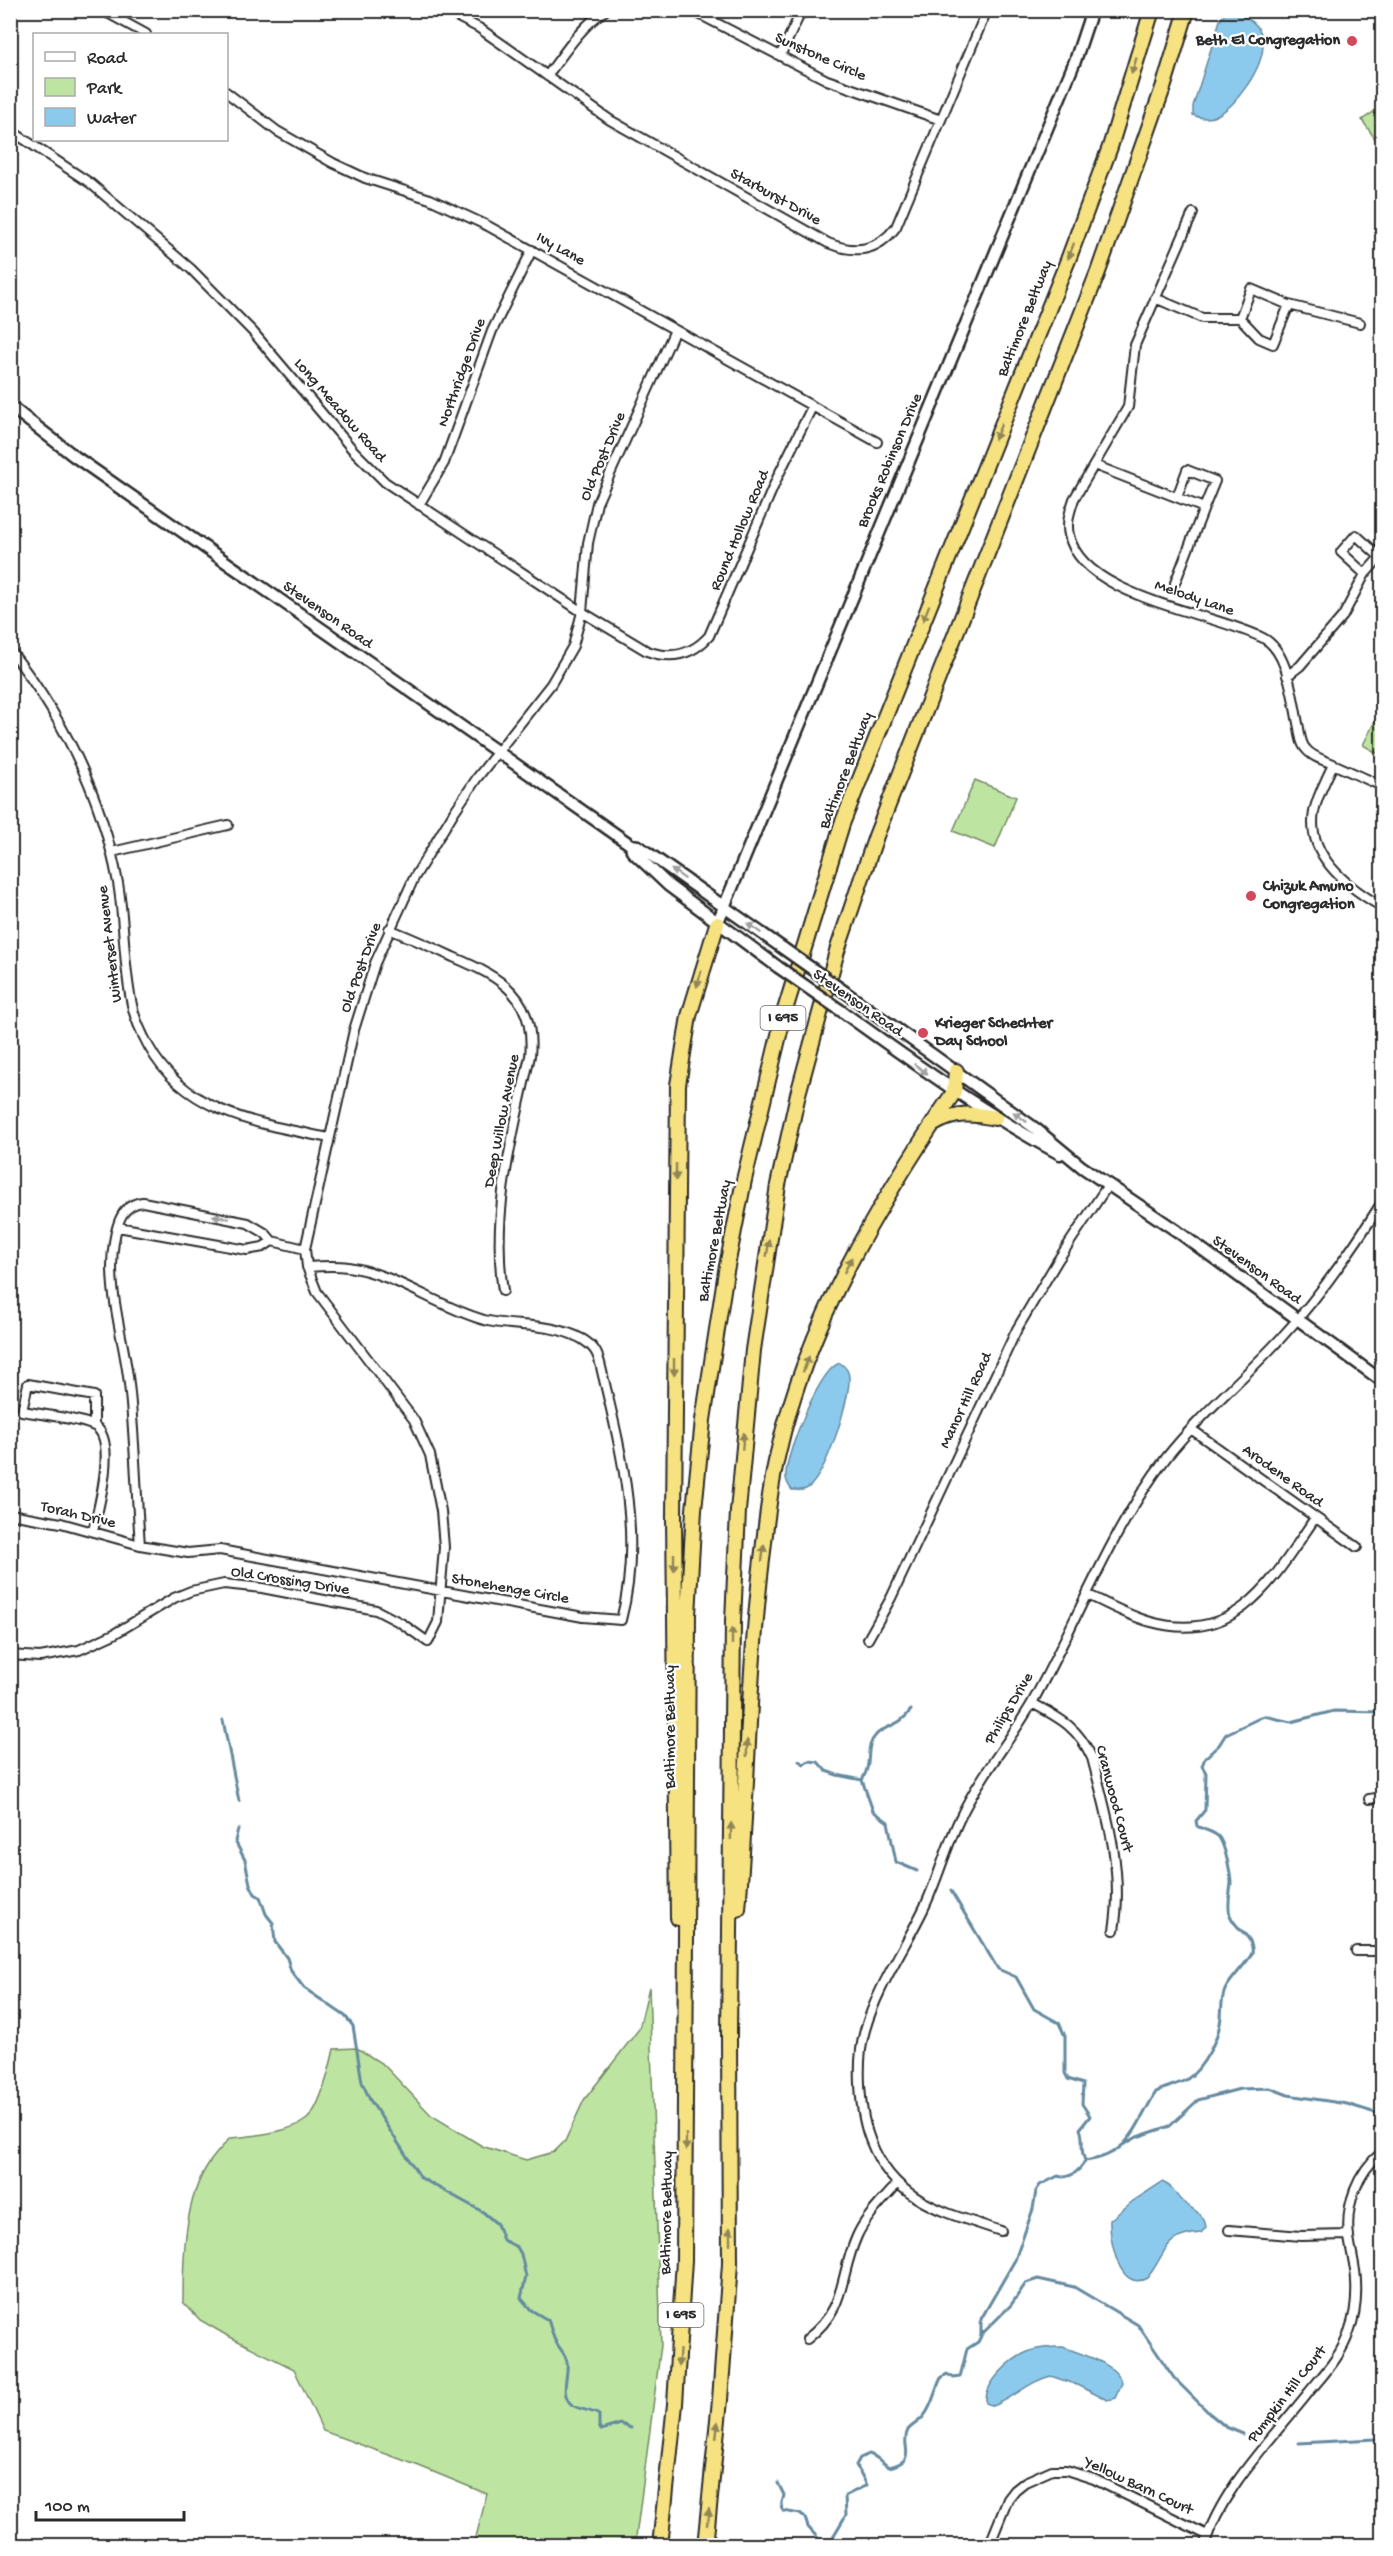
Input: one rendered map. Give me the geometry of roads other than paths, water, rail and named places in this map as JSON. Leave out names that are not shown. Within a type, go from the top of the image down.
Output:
[{"type":"highway","name":"Baltimore Beltway","points":[[660,2546],[681,2323],[686,2084],[688,1615],[694,1510],[711,1367],[726,1270],[744,1180],[785,1010],[842,824],[1068,260],[1110,147],[1152,10]]},
{"type":"highway","name":"I 695","points":[[705,2546],[720,2400],[730,2264],[729,2036],[733,1621],[738,1511],[745,1425],[778,1185],[798,1094],[837,951],[876,836],[1098,272],[1164,84],[1187,10]]},
{"type":"highway","points":[[686,2084],[680,2061],[674,1716],[676,1136],[678,1085],[689,1016],[717,924]]},
{"type":"highway","points":[[729,2036],[746,1811],[748,1702],[753,1640],[771,1485],[778,1452],[806,1363],[842,1279],[885,1197],[954,1092],[956,1071]]},
{"type":"highway","points":[[932,1125],[956,1114],[973,1113],[994,1118]]},
{"type":"main road","name":"Brooks Robinson Drive","points":[[717,924],[1070,72],[1092,10]]},
{"type":"main road","name":"Stevenson Road","points":[[11,407],[74,456],[497,753],[631,845],[638,846],[845,992],[1036,1129],[1082,1167],[1177,1231],[1383,1381]]},
{"type":"main road","name":"Stevenson Road","points":[[631,845],[632,851],[669,886],[717,924],[954,1092],[994,1118],[1082,1167]]},
{"type":"street","points":[[102,10],[144,33]]},
{"type":"street","name":"Starburst Drive","points":[[444,10],[479,28],[602,115],[636,136],[828,243],[854,251],[867,250],[879,245],[896,227],[987,10]]},
{"type":"street","points":[[547,76],[580,32],[606,10]]},
{"type":"street","name":"Sunstone Circle","points":[[691,10],[827,80],[942,120]]},
{"type":"street","points":[[780,56],[802,10]]},
{"type":"street","name":"Ivy Lane","points":[[228,94],[277,131],[333,164],[365,178],[430,199],[459,212],[532,250],[877,442]]},
{"type":"street","name":"Long Meadow Road","points":[[10,130],[90,183],[191,268],[253,332],[369,469],[419,505],[582,612],[647,651],[659,655],[682,655]]},
{"type":"street","name":"Melody Lane","points":[[1193,213],[1135,345],[1128,407],[1074,499],[1069,514],[1069,534],[1082,561],[1100,577],[1131,591],[1252,633],[1269,642],[1283,661],[1302,745],[1313,755],[1383,786]]},
{"type":"street","name":"Northridge Drive","points":[[419,505],[444,463],[492,331],[532,250]]},
{"type":"street","points":[[1240,318],[1251,289],[1289,305],[1360,323]]},
{"type":"street","points":[[1155,298],[1202,318],[1240,318],[1259,338],[1273,344],[1289,305]]},
{"type":"street","name":"Old Post Drive","points":[[428,1642],[438,1622],[444,1546],[435,1473],[424,1437],[401,1401],[317,1292],[307,1267],[305,1249],[354,1030],[372,973],[414,878],[434,844],[477,778],[565,664],[579,630],[588,543],[597,503],[675,330]]},
{"type":"street","name":"Round Hollow Road","points":[[682,655],[703,642],[716,625],[778,476],[812,407]]},
{"type":"street","points":[[1094,465],[1204,508]]},
{"type":"street","points":[[1175,583],[1215,481],[1187,470],[1177,497]]},
{"type":"street","points":[[1287,676],[1300,666],[1343,616],[1365,574],[1380,557],[1356,535],[1341,552],[1365,574]]},
{"type":"street","name":"Winterset Avenue","points":[[10,650],[48,702],[87,775],[112,852],[123,919],[132,1008],[145,1039],[163,1067],[189,1092],[222,1112],[261,1124],[329,1138]]},
{"type":"street","points":[[1333,764],[1314,813],[1317,838],[1329,865],[1353,889],[1383,907]]},
{"type":"street","points":[[112,852],[228,825]]},
{"type":"street","name":"Deep Willow Avenue","points":[[390,929],[491,974],[512,991],[527,1015],[531,1042],[530,1056],[506,1168],[499,1216],[502,1292]]},
{"type":"street","name":"Manor Hill Road","points":[[868,1639],[891,1598],[1017,1329],[1042,1284],[1108,1185]]},
{"type":"street","points":[[140,1545],[129,1383],[116,1300],[113,1264],[113,1245],[124,1210],[143,1202],[248,1223],[265,1233],[272,1241],[305,1249]]},
{"type":"street","name":"Philips Drive","points":[[1001,2231],[938,2211],[910,2195],[884,2168],[864,2121],[860,2064],[864,2031],[880,1994],[932,1892],[961,1816],[1032,1703],[1141,1495],[1191,1429],[1297,1319],[1383,1202]]},
{"type":"street","points":[[118,1227],[247,1250],[263,1247],[272,1241]]},
{"type":"street","name":"Stonehenge Circle","points":[[140,1545],[188,1553],[220,1550],[583,1617],[621,1620],[628,1586],[629,1502],[597,1352],[591,1344],[566,1332],[485,1320],[462,1313],[369,1272],[329,1265],[307,1267]]},
{"type":"street","points":[[93,1531],[104,1481],[104,1438],[94,1426],[22,1412],[28,1384],[94,1396],[94,1426]]},
{"type":"street","name":"Arodene Road","points":[[1191,1429],[1357,1547]]},
{"type":"street","name":"Torah Drive","points":[[10,1514],[93,1531],[140,1545]]},
{"type":"street","points":[[1088,1595],[1151,1622],[1187,1626],[1216,1621],[1248,1605],[1258,1597],[1277,1574],[1315,1518]]},
{"type":"street","name":"Old Crossing Drive","points":[[10,1655],[40,1657],[79,1650],[114,1635],[174,1598],[224,1584],[262,1588],[376,1610],[401,1623],[428,1642]]},
{"type":"street","name":"Cranwood Court","points":[[1032,1703],[1070,1725],[1079,1734],[1092,1758],[1116,1863],[1118,1907],[1114,1930]]},
{"type":"street","points":[[1370,1799],[1383,1797]]},
{"type":"street","points":[[1356,1951],[1383,1951]]},
{"type":"street","name":"Pumpkin Hill Court","points":[[1204,2546],[1233,2490],[1332,2364],[1349,2334],[1356,2300],[1356,2281],[1348,2218],[1354,2191],[1366,2169],[1383,2152]]},
{"type":"street","points":[[807,2339],[823,2326],[840,2297],[849,2257],[866,2220],[897,2184]]},
{"type":"street","points":[[1229,2230],[1301,2236],[1349,2235]]},
{"type":"street","name":"Yellow Barn Court","points":[[989,2546],[1008,2499],[1015,2490],[1025,2482],[1052,2470],[1079,2472],[1208,2535]]},
{"type":"water","points":[[1226,12],[1241,16],[1259,29],[1263,49],[1255,72],[1232,104],[1216,116],[1199,117],[1193,115],[1193,106],[1220,20]]},
{"type":"water","points":[[840,1363],[847,1369],[849,1378],[835,1438],[821,1471],[813,1482],[806,1489],[792,1490],[787,1482],[786,1473],[798,1430],[823,1379],[832,1368]]},
{"type":"water","points":[[1162,2182],[1200,2215],[1206,2227],[1201,2233],[1188,2235],[1172,2242],[1147,2278],[1137,2281],[1129,2278],[1118,2262],[1111,2239],[1110,2220]]},
{"type":"water","points":[[1046,2347],[1063,2347],[1106,2364],[1113,2370],[1122,2383],[1115,2398],[1107,2400],[1077,2385],[1051,2376],[1043,2378],[993,2406],[986,2403],[994,2379],[1015,2359]]},
{"type":"waterway","points":[[862,1780],[866,1773],[872,1740],[880,1732],[901,1720],[911,1710]]},
{"type":"waterway","points":[[832,2546],[834,2535],[846,2515],[845,2496],[867,2485],[856,2465],[860,2458],[869,2454],[889,2467],[904,2461],[907,2452],[908,2430],[926,2413],[941,2378],[947,2374],[954,2378],[960,2377],[967,2349],[978,2342],[981,2336],[981,2319],[1015,2260],[1033,2209],[1036,2191],[1040,2185],[1058,2176],[1067,2177],[1077,2171],[1085,2161],[1100,2158],[1122,2145],[1130,2137],[1156,2092],[1193,2075],[1214,2043],[1220,2025],[1225,1990],[1252,1953],[1252,1947],[1248,1937],[1230,1915],[1231,1879],[1222,1843],[1216,1835],[1197,1826],[1196,1821],[1205,1810],[1206,1773],[1202,1766],[1205,1758],[1219,1745],[1226,1734],[1264,1716],[1291,1722],[1334,1711],[1382,1712]]},
{"type":"waterway","points":[[223,1720],[239,1801]]},
{"type":"waterway","points":[[799,1761],[804,1764],[809,1761],[818,1762],[826,1771],[862,1780]]},
{"type":"waterway","points":[[862,1780],[873,1811],[888,1822],[896,1862],[917,1871]]},
{"type":"waterway","points":[[238,1829],[235,1841],[245,1860],[250,1884],[255,1894],[260,1897],[266,1914],[273,1923],[275,1942],[287,1958],[291,1971],[304,1988],[345,2016],[353,2026],[362,2082],[370,2100],[421,2178],[483,2212],[497,2224],[503,2240],[517,2247],[521,2254],[526,2277],[521,2298],[531,2310],[548,2320],[555,2340],[565,2356],[567,2362],[566,2393],[570,2403],[599,2415],[601,2430],[621,2424],[631,2428]]},
{"type":"waterway","points":[[951,1891],[998,1969],[1016,1977],[1034,2009],[1059,2023],[1065,2036],[1065,2073],[1068,2079],[1083,2084],[1082,2104],[1090,2116],[1080,2129],[1085,2160]]},
{"type":"waterway","points":[[1125,2144],[1137,2137],[1170,2126],[1198,2100],[1240,2089],[1270,2088],[1288,2095],[1347,2104],[1382,2115]]},
{"type":"waterway","points":[[982,2334],[1011,2305],[1026,2283],[1038,2279],[1074,2287],[1138,2325],[1174,2378],[1226,2427],[1243,2434]]},
{"type":"waterway","points":[[1299,2443],[1375,2439]]},
{"type":"waterway","points":[[778,2483],[784,2495],[783,2511],[800,2514],[805,2518],[808,2527],[825,2546]]},
{"type":"place","name":"Beth El Congregation","points":[[1352,41]]},
{"type":"place","name":"Chizuk Amuno Congregation","points":[[1251,896]]},
{"type":"place","name":"Krieger Schechter Day School","points":[[923,1033]]}]
